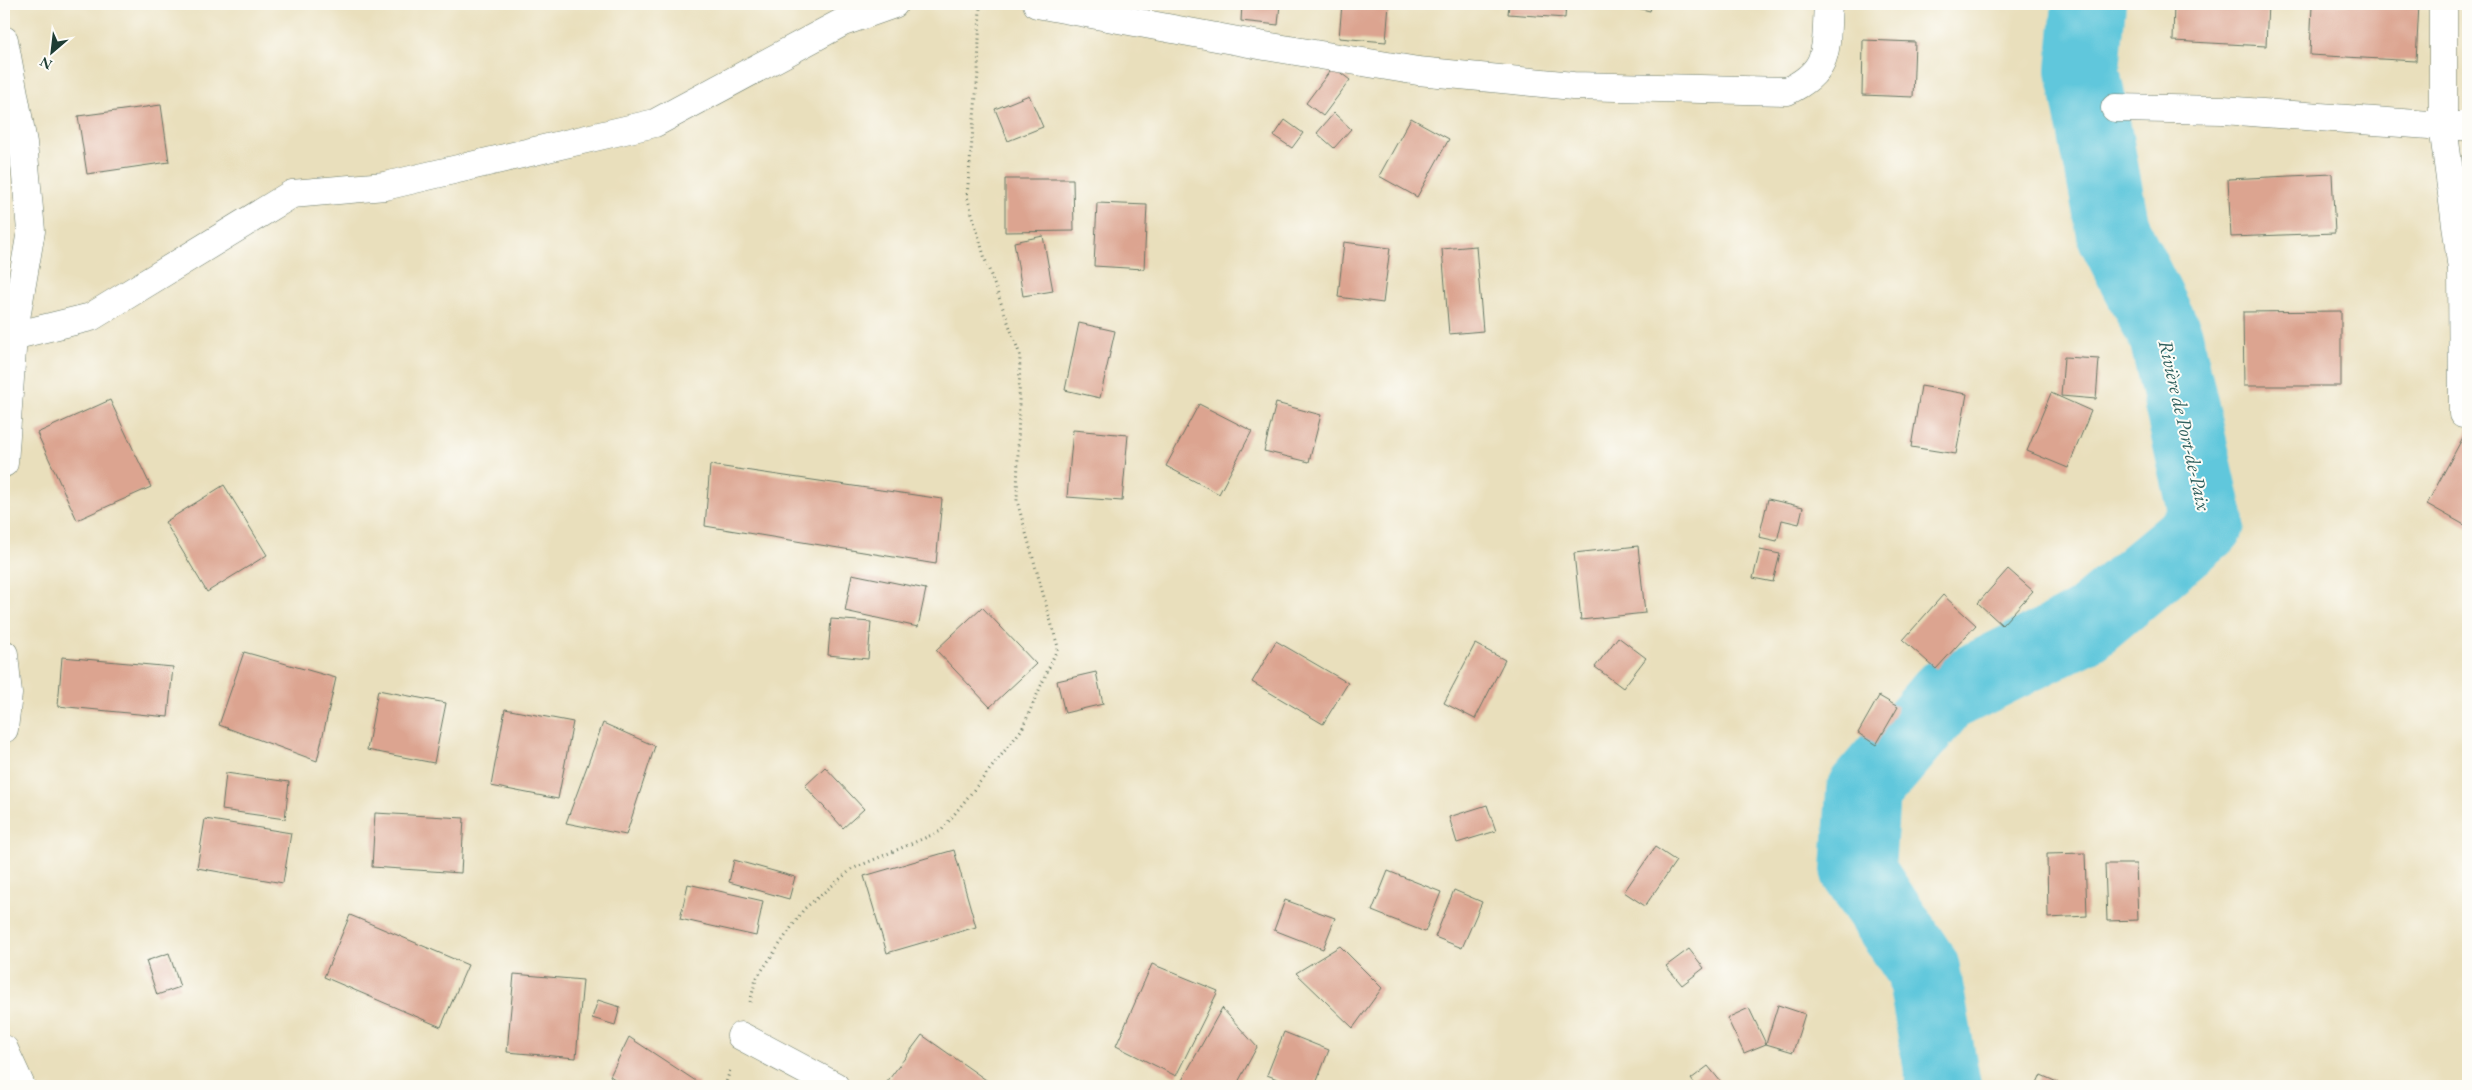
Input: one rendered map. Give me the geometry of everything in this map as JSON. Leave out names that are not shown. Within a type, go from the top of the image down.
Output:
[{"type":"street","points":[[13,336],[91,317],[292,194],[385,186],[655,123],[843,22],[894,4]]},
{"type":"street","points":[[1037,4],[1265,46],[1418,71],[1573,86],[1787,92],[1807,82],[1819,68],[1824,53],[1828,4]]},
{"type":"street","points":[[2444,4],[2456,126],[2462,270],[2464,414]]},
{"type":"street","points":[[4,40],[24,143],[31,231],[13,336],[4,463]]},
{"type":"street","points":[[2115,108],[2223,110],[2456,126]]},
{"type":"street","points":[[4,654],[8,694],[4,729]]},
{"type":"street","points":[[741,1036],[835,1086]]},
{"type":"street","points":[[4,1049],[21,1086]]},
{"type":"path","points":[[725,1086],[756,979],[804,909],[852,869],[941,831],[1022,728],[1058,647],[1017,501],[1020,355],[985,259],[966,196],[978,73],[980,4]]},
{"type":"building","points":[[1242,4],[1280,4],[1278,25],[1241,21]]},
{"type":"building","points":[[1342,4],[1389,4],[1386,42],[1339,38]]},
{"type":"building","points":[[1509,4],[1566,4],[1565,18],[1508,14]]},
{"type":"building","points":[[1621,4],[1652,4],[1650,11]]},
{"type":"building","points":[[2174,4],[2268,4],[2266,46],[2173,41]]},
{"type":"building","points":[[2312,4],[2419,4],[2416,61],[2310,55]]},
{"type":"building","points":[[2464,17],[2468,17],[2468,54],[2467,54]]},
{"type":"building","points":[[1863,40],[1915,42],[1913,97],[1862,95]]},
{"type":"building","points":[[1333,67],[1350,80],[1323,116],[1306,103]]},
{"type":"building","points":[[1029,95],[1043,127],[1008,141],[995,109]]},
{"type":"building","points":[[161,105],[169,162],[87,174],[78,116]]},
{"type":"building","points":[[1334,113],[1351,129],[1334,148],[1317,133]]},
{"type":"building","points":[[1411,118],[1449,139],[1417,197],[1379,176]]},
{"type":"building","points":[[1285,120],[1303,133],[1292,148],[1274,136]]},
{"type":"building","points":[[2332,174],[2335,233],[2231,237],[2228,179]]},
{"type":"building","points":[[1005,179],[1073,179],[1074,231],[1005,232]]},
{"type":"building","points":[[1097,203],[1147,205],[1144,269],[1094,266]]},
{"type":"building","points":[[1043,236],[1053,291],[1023,296],[1014,242]]},
{"type":"building","points":[[1344,242],[1390,248],[1383,303],[1338,297]]},
{"type":"building","points":[[1476,246],[1483,331],[1449,334],[1442,249]]},
{"type":"building","points":[[2341,311],[2341,386],[2244,386],[2243,312]]},
{"type":"building","points":[[1079,323],[1115,331],[1100,398],[1065,390]]},
{"type":"building","points":[[2064,357],[2099,359],[2096,399],[2061,396]]},
{"type":"building","points":[[1921,386],[1967,394],[1956,454],[1911,447]]},
{"type":"building","points":[[2051,393],[2091,411],[2068,468],[2027,451]]},
{"type":"building","points":[[110,400],[151,487],[77,520],[37,433]]},
{"type":"building","points":[[1276,403],[1321,415],[1309,462],[1264,451]]},
{"type":"building","points":[[1199,404],[1252,431],[1219,494],[1166,466]]},
{"type":"building","points":[[2468,428],[2468,527],[2427,504]]},
{"type":"building","points":[[1073,430],[1128,435],[1122,501],[1067,497]]},
{"type":"building","points":[[710,465],[942,499],[936,564],[705,526]]},
{"type":"building","points":[[224,485],[267,555],[207,592],[165,522]]},
{"type":"building","points":[[1768,499],[1803,507],[1799,524],[1782,520],[1777,541],[1759,537]]},
{"type":"building","points":[[1638,546],[1645,613],[1581,620],[1574,553]]},
{"type":"building","points":[[1760,550],[1780,554],[1773,582],[1753,578]]},
{"type":"building","points":[[2008,569],[2033,591],[2002,625],[1978,603]]},
{"type":"building","points":[[852,574],[926,589],[918,627],[845,611]]},
{"type":"building","points":[[1943,595],[1976,625],[1936,669],[1903,640]]},
{"type":"building","points":[[982,607],[1036,664],[990,707],[936,650]]},
{"type":"building","points":[[831,619],[871,622],[868,659],[828,655]]},
{"type":"building","points":[[1618,637],[1646,658],[1623,688],[1595,667]]},
{"type":"building","points":[[1276,641],[1348,683],[1323,724],[1252,682]]},
{"type":"building","points":[[1475,644],[1505,660],[1475,719],[1444,703]]},
{"type":"building","points":[[244,652],[336,678],[317,761],[219,725]]},
{"type":"building","points":[[62,657],[173,667],[168,717],[58,706]]},
{"type":"building","points":[[1096,672],[1103,704],[1065,713],[1057,681]]},
{"type":"building","points":[[378,690],[446,703],[434,763],[367,750]]},
{"type":"building","points":[[1879,696],[1898,707],[1876,745],[1858,733]]},
{"type":"building","points":[[505,709],[573,722],[558,799],[491,786]]},
{"type":"building","points":[[603,723],[655,746],[626,835],[566,823]]},
{"type":"building","points":[[825,767],[864,809],[843,828],[805,786]]},
{"type":"building","points":[[226,773],[289,782],[285,819],[222,810]]},
{"type":"building","points":[[1487,805],[1496,831],[1457,843],[1449,817]]},
{"type":"building","points":[[375,813],[464,818],[461,873],[372,867]]},
{"type":"building","points":[[205,819],[291,833],[283,883],[197,868]]},
{"type":"building","points":[[1655,847],[1676,861],[1645,906],[1624,892]]},
{"type":"building","points":[[954,850],[976,927],[887,953],[864,876]]},
{"type":"building","points":[[2085,853],[2087,916],[2048,918],[2047,854]]},
{"type":"building","points":[[734,860],[795,877],[789,899],[729,882]]},
{"type":"building","points":[[2105,864],[2136,864],[2138,920],[2107,921]]},
{"type":"building","points":[[1388,871],[1441,892],[1425,932],[1372,911]]},
{"type":"building","points":[[688,884],[763,901],[756,936],[680,919]]},
{"type":"building","points":[[1454,890],[1482,902],[1462,948],[1435,937]]},
{"type":"building","points":[[1285,900],[1335,918],[1323,949],[1274,930]]},
{"type":"building","points":[[350,915],[468,965],[441,1027],[324,977]]},
{"type":"building","points":[[1340,946],[1382,988],[1353,1028],[1296,973]]},
{"type":"building","points":[[1689,949],[1704,968],[1682,985],[1666,966]]},
{"type":"building","points":[[169,953],[180,987],[157,995],[146,961]]},
{"type":"building","points":[[1152,964],[1218,991],[1176,1076],[1116,1046]]},
{"type":"building","points":[[514,974],[583,980],[576,1058],[507,1052]]},
{"type":"building","points":[[598,1000],[620,1007],[615,1025],[592,1018]]},
{"type":"building","points":[[1778,1005],[1805,1014],[1793,1052],[1766,1044]]},
{"type":"building","points":[[1222,1008],[1257,1047],[1236,1086],[1187,1086],[1181,1082]]},
{"type":"building","points":[[1749,1008],[1766,1044],[1744,1053],[1727,1018]]},
{"type":"building","points":[[1284,1032],[1329,1050],[1315,1086],[1295,1086],[1267,1075]]},
{"type":"building","points":[[922,1035],[989,1082],[986,1086],[884,1086]]},
{"type":"building","points":[[629,1037],[699,1083],[697,1086],[626,1086],[610,1076]]},
{"type":"building","points":[[1708,1066],[1721,1082],[1715,1086],[1696,1086],[1691,1079]]},
{"type":"building","points":[[2041,1075],[2066,1086],[2036,1086]]},
{"type":"waterway","name":"Rivière de Port-de-Paix","points":[[1944,1086],[1923,969],[1858,871],[1863,791],[1944,696],[2085,626],[2208,523],[2166,337],[2114,234],[2083,70],[2089,4]]}]
